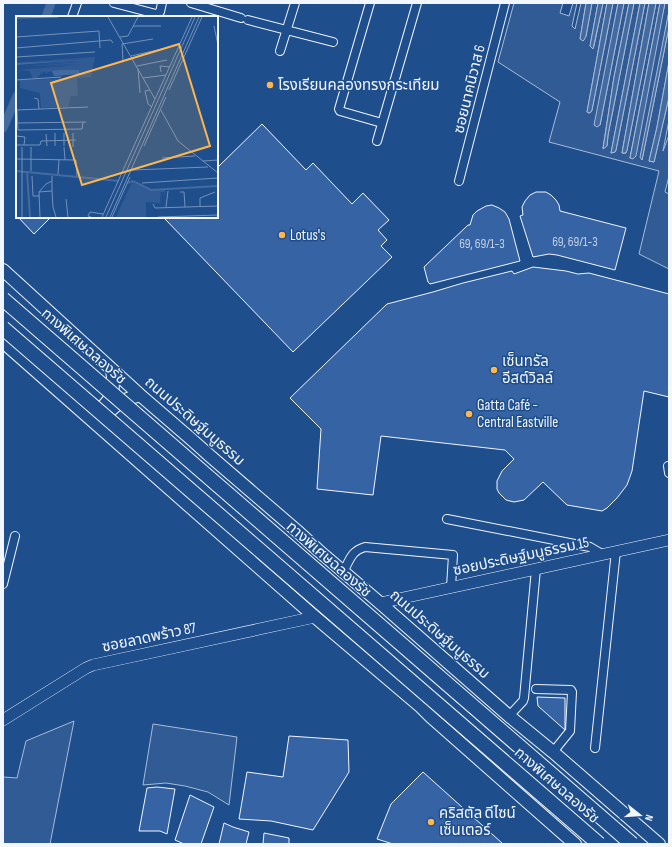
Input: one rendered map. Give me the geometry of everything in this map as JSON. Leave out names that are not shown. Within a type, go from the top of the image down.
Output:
[{"type":"highway","name":"ทางพิเศษฉลองรัช","points":[[3,299],[632,844]]},
{"type":"highway","name":"ทางพิเศษฉลองรัช","points":[[3,328],[599,844]]},
{"type":"main road","name":"ถนนประดิษฐ์มนูธรรม","points":[[3,270],[140,395],[343,572],[380,602],[509,716],[659,844]]},
{"type":"main road","points":[[3,342],[315,617],[421,707],[575,844]]},
{"type":"main road","points":[[82,412],[98,410],[110,399],[114,380],[112,370]]},
{"type":"main road","points":[[110,436],[105,423],[107,414],[114,406],[124,400],[140,395]]},
{"type":"street","points":[[72,16],[77,3]]},
{"type":"street","points":[[114,3],[158,14],[162,3]]},
{"type":"street","points":[[191,3],[333,42]]},
{"type":"street","points":[[280,51],[295,3]]},
{"type":"street","points":[[370,3],[339,109],[342,112],[382,122]]},
{"type":"street","points":[[377,141],[416,3]]},
{"type":"street","name":"ซอยนาคนิวาส 6","points":[[459,181],[505,3]]},
{"type":"street","points":[[447,519],[590,547],[602,554]]},
{"type":"street","points":[[3,584],[15,536]]},
{"type":"street","name":"ซอยประดิษฐ์มนูธรรม 15","points":[[380,602],[669,540]]},
{"type":"street","points":[[343,572],[354,552],[365,547],[453,556],[451,587]]},
{"type":"street","points":[[595,748],[616,551]]},
{"type":"street","points":[[509,716],[524,698],[536,569]]},
{"type":"street","name":"ซอยลาดพร้าว 87","points":[[3,720],[92,665],[315,617]]},
{"type":"street","points":[[536,689],[572,691],[570,731],[553,752]]},
{"type":"shaded area","points":[[514,3],[563,3],[560,13],[569,16],[573,3],[577,3],[572,26],[575,29],[581,3],[586,3],[580,39],[586,36],[592,3],[598,3],[590,46],[593,48],[603,3],[607,3],[587,112],[589,113],[592,110],[613,3],[618,3],[608,59],[600,125],[624,3],[629,3],[614,77],[603,148],[607,146],[634,3],[640,3],[611,153],[615,152],[616,150],[645,3],[649,3],[622,153],[626,153],[656,3],[660,3],[630,158],[665,3],[669,3],[669,11],[642,160],[669,27],[669,62],[649,161],[654,162],[669,97],[669,120],[663,151],[669,135],[669,176],[665,192],[669,194],[669,269],[639,254],[659,171],[549,142],[560,102],[498,62]]},
{"type":"shaded area","points":[[586,3],[592,3],[586,36],[583,41],[580,39]]},
{"type":"shaded area","points":[[598,3],[603,3],[593,49],[590,46]]},
{"type":"shaded area","points":[[607,3],[613,3],[592,110],[589,113],[587,112]]},
{"type":"shaded area","points":[[618,3],[624,3],[600,125],[597,127],[594,125]]},
{"type":"shaded area","points":[[629,3],[634,3],[607,146],[603,149],[614,77]]},
{"type":"shaded area","points":[[640,3],[645,3],[616,150],[615,152],[611,153]]},
{"type":"shaded area","points":[[649,3],[656,3],[627,150],[626,153],[622,153]]},
{"type":"shaded area","points":[[660,3],[665,3],[636,156],[633,159],[630,158]]},
{"type":"shaded area","points":[[669,11],[669,27],[642,160],[640,157]]},
{"type":"shaded area","points":[[669,62],[669,97],[654,162],[649,161]]},
{"type":"shaded area","points":[[74,721],[50,844],[3,844],[3,777],[17,778],[26,741]]},
{"type":"shaded area","points":[[153,724],[237,737],[229,805],[208,792],[185,786],[166,783],[143,785]]},
{"type":"building","name":"Lotus's","points":[[262,124],[306,170],[313,163],[352,204],[363,193],[389,220],[378,230],[387,240],[381,246],[392,257],[293,352],[165,219],[218,218],[218,167]]},
{"type":"building","points":[[536,192],[546,192],[551,195],[559,205],[560,211],[626,228],[615,270],[557,255],[549,254],[533,257],[520,216],[523,215],[522,207],[525,201],[530,195]]},
{"type":"building","points":[[492,205],[505,212],[509,219],[520,261],[430,284],[428,282],[424,267],[468,225],[470,225],[473,215],[477,211],[486,206]]},
{"type":"building","points":[[19,218],[50,218],[34,234]]},
{"type":"building","name":"เซ็นทรัล อีสต์วิลล์","points":[[533,267],[578,274],[589,273],[669,294],[669,397],[644,391],[632,471],[627,485],[617,498],[602,511],[567,505],[543,482],[524,500],[514,502],[506,500],[497,489],[497,481],[502,471],[514,459],[505,450],[381,436],[373,495],[317,489],[321,429],[290,398],[387,304],[512,271],[514,274]]},
{"type":"building","points":[[537,697],[565,698],[565,730],[538,706]]},
{"type":"building","points":[[289,736],[348,740],[349,772],[313,830],[271,821],[239,819],[247,772],[283,777]]},
{"type":"building","name":"คริสตัล ดีไซน์ เซ็นเตอร์","points":[[423,772],[502,843],[393,844],[377,839],[391,804]]},
{"type":"building","points":[[157,787],[175,789],[167,834],[160,831],[139,831],[147,788]]},
{"type":"building","points":[[190,795],[214,807],[201,844],[184,844],[175,840]]},
{"type":"building","points":[[224,823],[249,832],[246,844],[219,844]]},
{"type":"building","points":[[264,833],[289,838],[289,844],[263,844]]},
{"type":"waterway","points":[[46,16],[51,3]]},
{"type":"waterway","points":[[3,128],[16,98]]},
{"type":"place","name":"โรงเรียนคลองทรงกระเทียม","points":[[270,85]]},
{"type":"place","name":"Lotus's","points":[[282,235]]},
{"type":"place","name":"เซ็นทรัล อีสต์วิลล์","points":[[494,370]]},
{"type":"place","name":"Gatta Café - Central Eastville","points":[[469,414]]},
{"type":"place","name":"คริสตัล ดีไซน์ เซ็นเตอร์","points":[[431,822]]}]
